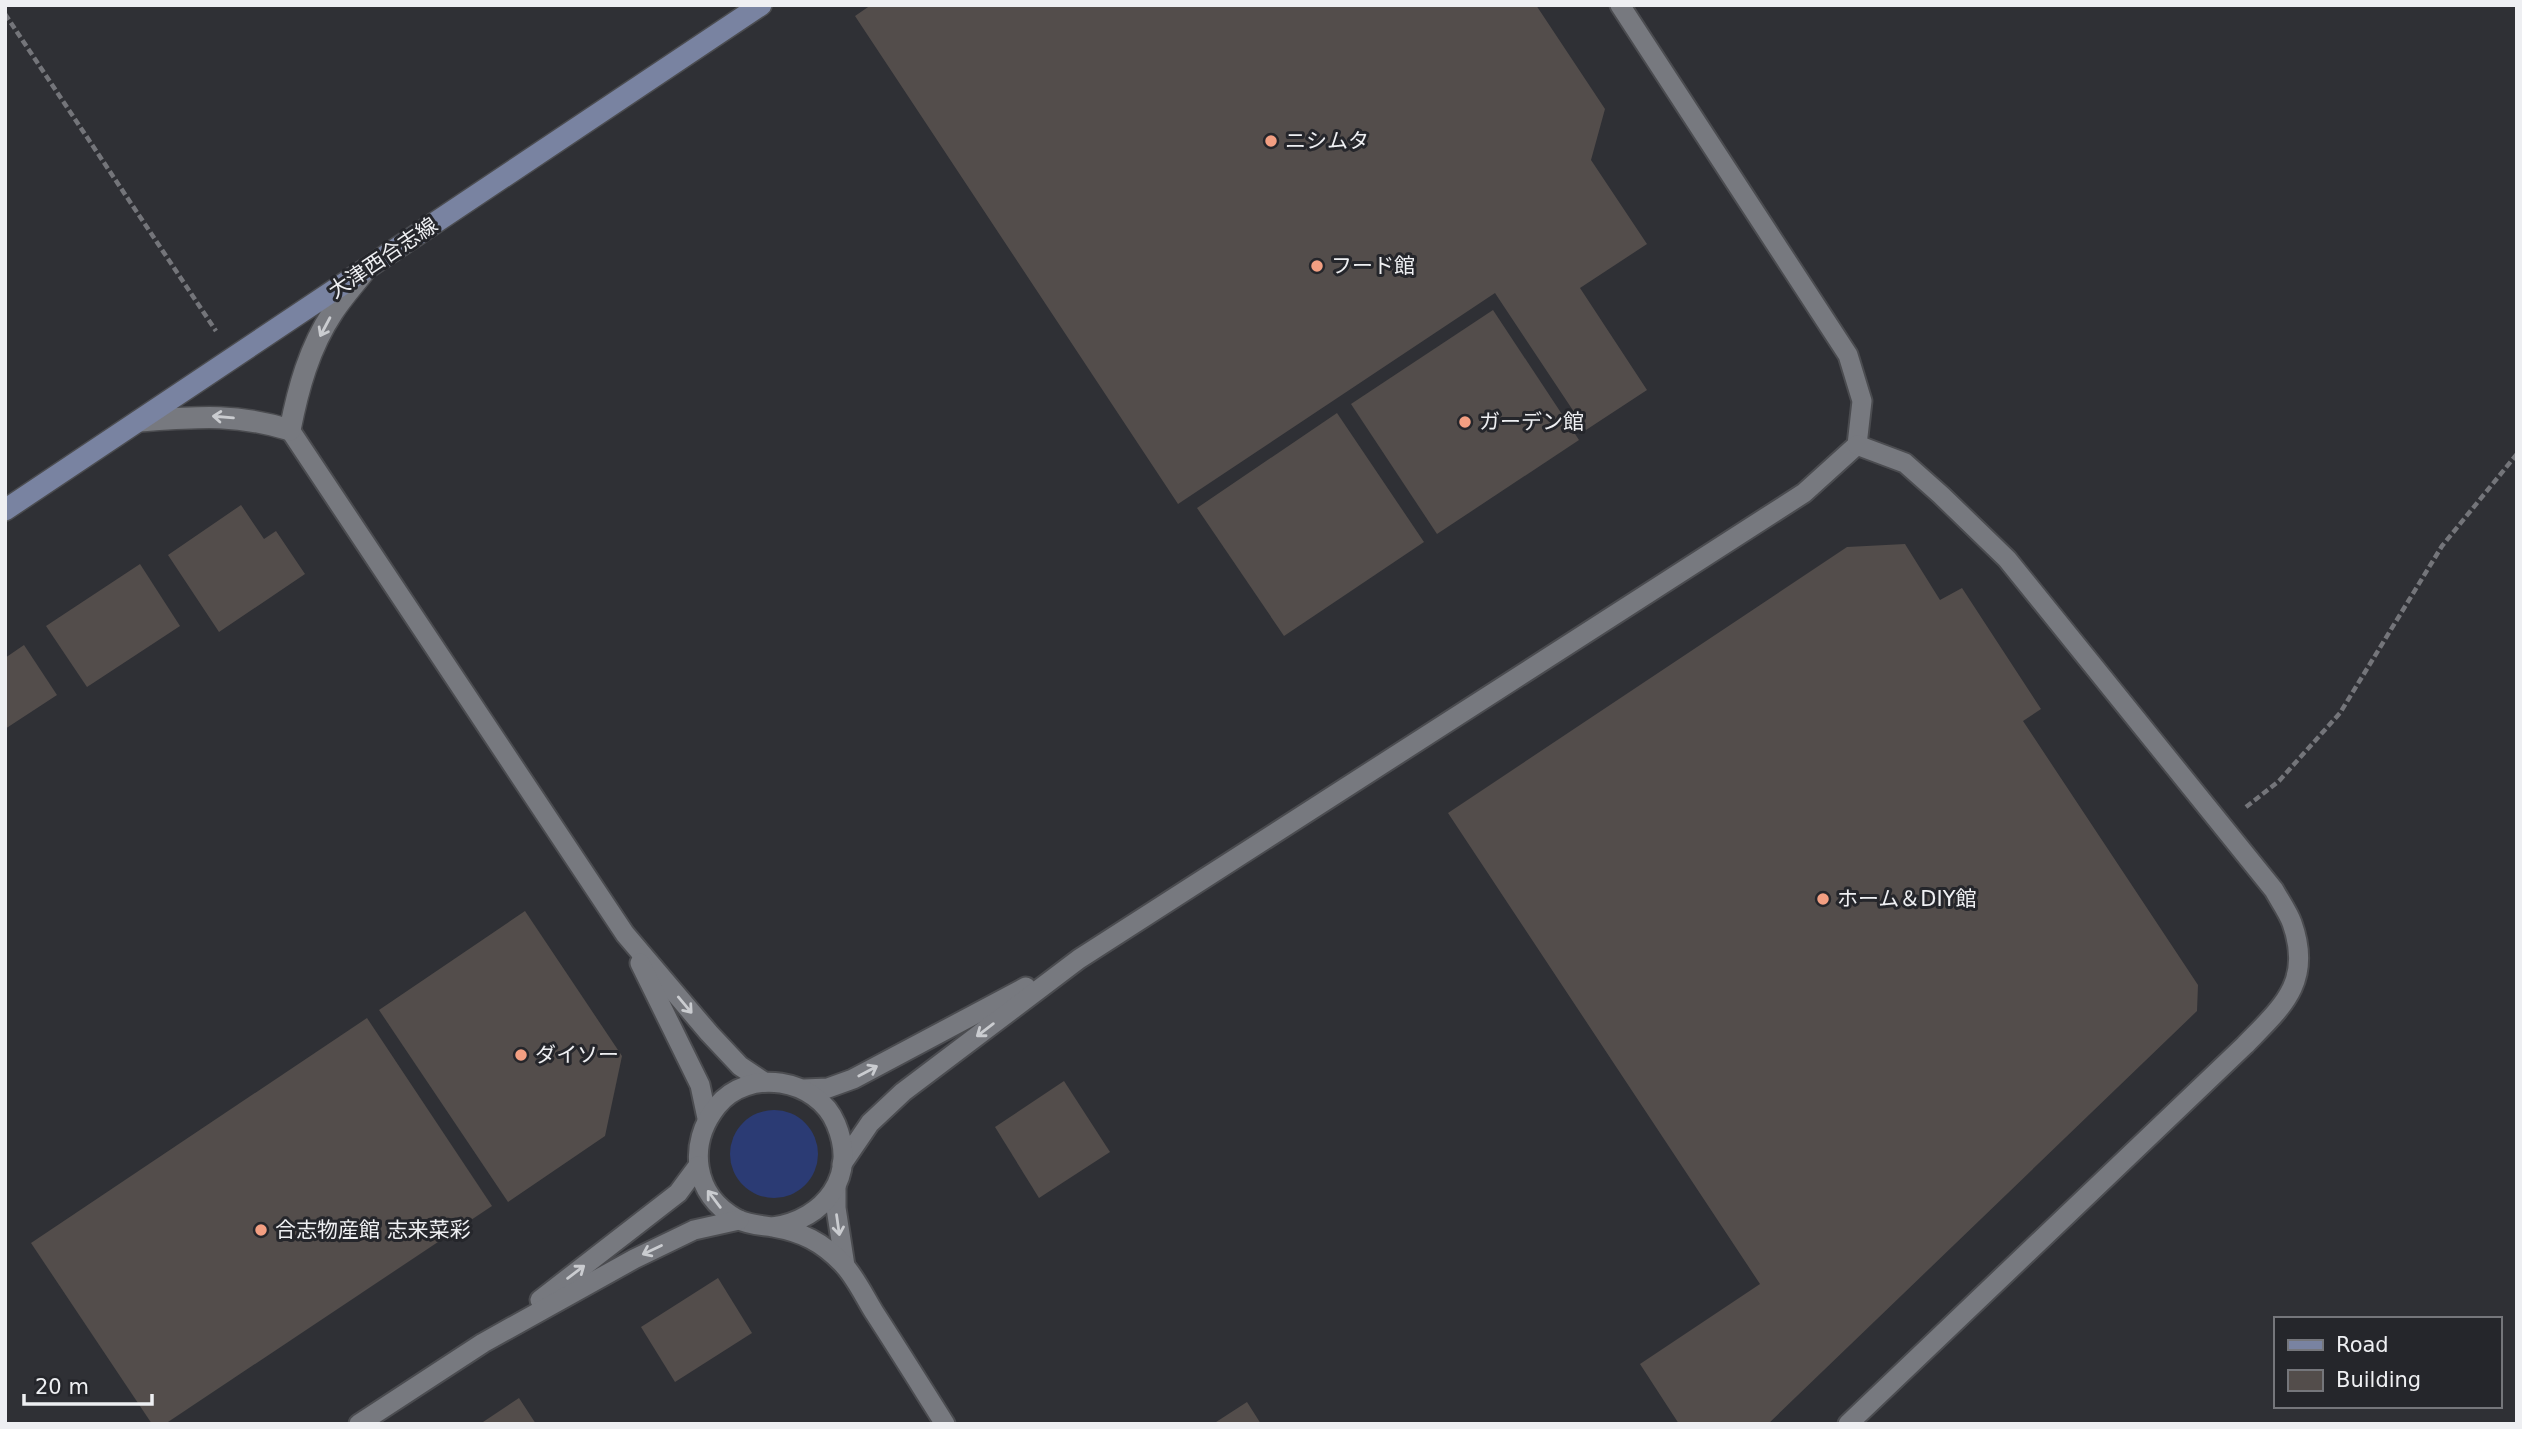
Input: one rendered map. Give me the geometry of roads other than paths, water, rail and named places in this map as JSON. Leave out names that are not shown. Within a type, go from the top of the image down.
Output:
[{"type":"main road","name":"大津西合志線","points":[[5,510],[761,5]]},
{"type":"street","points":[[139,421],[215,416],[260,421],[290,430],[299,387],[313,349],[332,313],[364,271]]},
{"type":"lane","points":[[842,1164],[870,1123],[903,1092],[1079,959],[1804,494],[1857,445],[1862,401],[1847,355],[1619,5]]},
{"type":"lane","points":[[290,430],[625,934],[709,1034],[740,1066],[764,1082]]},
{"type":"lane","points":[[1848,1424],[2245,1045],[2279,1009],[2296,984],[2299,958],[2292,923],[2274,890],[2007,559],[1905,463],[1857,445]]},
{"type":"lane","points":[[625,934],[700,1085],[707,1118]]},
{"type":"lane","points":[[803,1089],[828,1088],[853,1079],[1079,959]]},
{"type":"lane","points":[[764,1082],[784,1083],[803,1089],[822,1102],[835,1121],[843,1142],[842,1164],[836,1185],[826,1202],[811,1215],[793,1224],[773,1227],[755,1226],[724,1210],[712,1198],[698,1166],[701,1133],[707,1118],[722,1100],[742,1088],[764,1082]]},
{"type":"lane","points":[[483,1343],[678,1193],[698,1166]]},
{"type":"lane","points":[[836,1185],[836,1208],[845,1266]]},
{"type":"lane","points":[[359,1424],[483,1343],[634,1259],[694,1230],[739,1220]]},
{"type":"lane","points":[[773,1227],[821,1243],[845,1266],[945,1424]]},
{"type":"place","name":"ニシムタ","points":[[1271,141]]},
{"type":"place","name":"フード館","points":[[1317,266]]},
{"type":"place","name":"ガーデン館","points":[[1465,422]]},
{"type":"place","name":"ホーム＆DIY館","points":[[1823,899]]},
{"type":"place","name":"ダイソー","points":[[521,1055]]},
{"type":"place","name":"合志物産館 志来菜彩","points":[[261,1230]]}]
